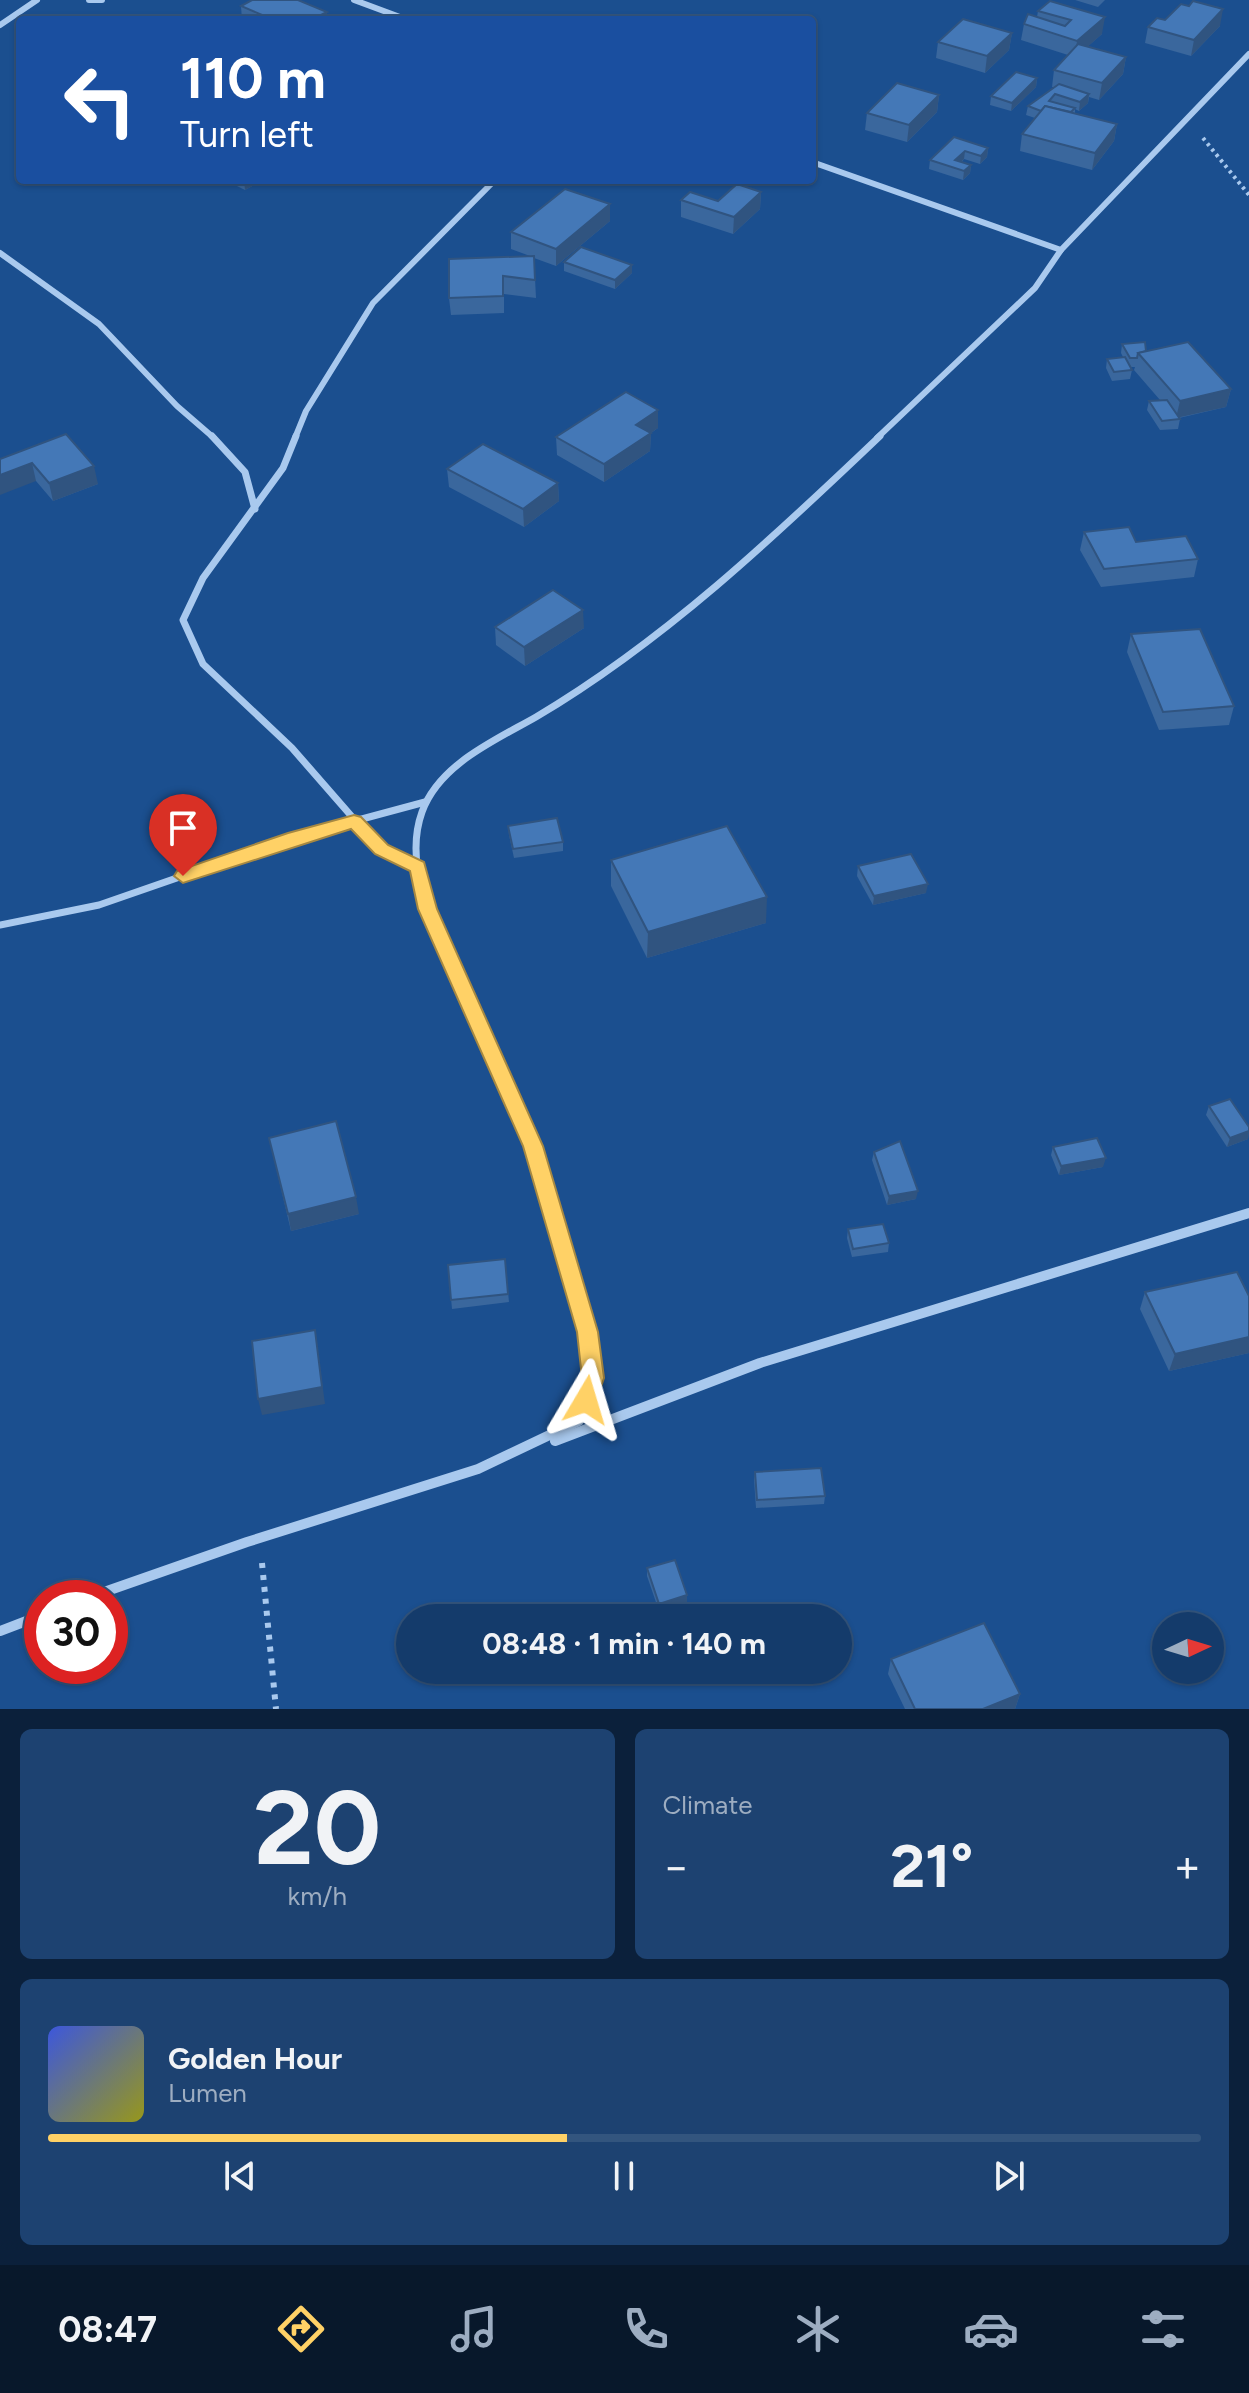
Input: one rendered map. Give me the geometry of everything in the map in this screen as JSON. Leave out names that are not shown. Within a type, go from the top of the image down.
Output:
[{"type":"street","points":[[0,25],[13,13],[37,0]]},
{"type":"street","points":[[89,0],[102,0]]},
{"type":"street","points":[[354,0],[397,16]]},
{"type":"street","points":[[487,1466],[539,1445],[579,1421],[593,1378],[587,1332],[533,1146],[428,909],[418,867],[418,835],[425,802],[450,771],[556,704],[717,585],[811,503],[1035,288],[1061,250],[1249,54]]},
{"type":"street","points":[[816,163],[1061,250]]},
{"type":"street","points":[[418,867],[381,850],[292,748],[203,664],[183,620],[203,578],[283,468],[306,411],[373,303],[491,184]]},
{"type":"street","points":[[0,253],[99,324],[177,406],[211,435],[245,472],[255,509]]},
{"type":"street","points":[[0,925],[99,905],[295,837],[425,802]]},
{"type":"street","points":[[128,1584],[487,1466],[760,1363],[1249,1213]]},
{"type":"street","points":[[0,1631],[24,1622]]},
{"type":"path","points":[[1187,119],[1249,195]]},
{"type":"path","points":[[260,1539],[276,1709]]},
{"type":"building","points":[[252,0],[298,0],[327,12],[319,16],[265,16],[241,6]]},
{"type":"building","points":[[1050,1],[1105,17],[1077,41],[1024,24],[1028,14],[1065,26],[1071,20],[1038,11]]},
{"type":"building","points":[[1193,1],[1223,9],[1194,40],[1148,27],[1157,18],[1165,20],[1181,4],[1189,6]]},
{"type":"building","points":[[963,19],[1012,33],[987,56],[938,42]]},
{"type":"building","points":[[1078,44],[1126,57],[1102,83],[1054,70]]},
{"type":"building","points":[[1016,72],[1037,78],[1012,103],[991,96]]},
{"type":"building","points":[[897,83],[939,95],[909,125],[867,113]]},
{"type":"building","points":[[1059,84],[1089,94],[1080,102],[1055,94],[1049,101],[1075,108],[1071,112],[1045,106],[1041,111],[1028,106]]},
{"type":"building","points":[[1045,106],[1117,124],[1095,153],[1022,134]]},
{"type":"building","points":[[954,137],[988,148],[981,156],[965,151],[955,160],[971,165],[964,171],[930,160]]},
{"type":"building","points":[[737,184],[761,192],[734,217],[681,200],[690,192],[718,201]]},
{"type":"building","points":[[565,189],[610,204],[556,249],[511,232]]},
{"type":"building","points":[[581,247],[632,265],[615,280],[564,262]]},
{"type":"building","points":[[534,256],[535,280],[503,276],[503,296],[449,298],[449,259]]},
{"type":"building","points":[[1145,342],[1146,351],[1138,353],[1137,358],[1130,358],[1122,344]]},
{"type":"building","points":[[1188,342],[1231,389],[1180,401],[1138,353]]},
{"type":"building","points":[[1125,357],[1132,370],[1114,372],[1107,359]]},
{"type":"building","points":[[626,392],[658,410],[636,425],[651,433],[604,464],[556,437]]},
{"type":"building","points":[[1167,400],[1180,419],[1162,421],[1149,401]]},
{"type":"building","points":[[66,434],[94,466],[49,483],[32,463],[0,475],[0,459]]},
{"type":"building","points":[[483,444],[558,483],[523,509],[447,469]]},
{"type":"building","points":[[1129,527],[1136,542],[1186,536],[1198,559],[1104,569],[1084,532]]},
{"type":"building","points":[[553,590],[583,610],[524,647],[495,627]]},
{"type":"building","points":[[1200,629],[1234,706],[1163,712],[1131,634]]},
{"type":"building","points":[[557,818],[563,842],[513,849],[508,826]]},
{"type":"building","points":[[727,826],[767,897],[648,932],[611,860]]},
{"type":"building","points":[[911,854],[928,884],[874,896],[858,866]]},
{"type":"building","points":[[1230,1099],[1249,1131],[1230,1138],[1209,1106]]},
{"type":"building","points":[[336,1121],[356,1197],[288,1214],[269,1138]]},
{"type":"building","points":[[1097,1138],[1106,1158],[1061,1166],[1053,1147]]},
{"type":"building","points":[[900,1141],[918,1191],[889,1196],[874,1152]]},
{"type":"building","points":[[883,1224],[889,1243],[853,1249],[848,1229]]},
{"type":"building","points":[[505,1259],[508,1294],[451,1300],[448,1265]]},
{"type":"building","points":[[1237,1272],[1249,1296],[1249,1337],[1175,1354],[1145,1292]]},
{"type":"building","points":[[315,1330],[322,1387],[258,1399],[252,1341]]},
{"type":"building","points":[[821,1468],[825,1496],[757,1500],[755,1472]]},
{"type":"building","points":[[675,1560],[687,1595],[659,1604],[647,1568]]},
{"type":"building","points":[[984,1623],[1020,1694],[983,1709],[915,1709],[891,1659]]},
{"type":"route","points":[[183,876],[295,837],[354,821],[381,850],[418,867],[428,909],[533,1146],[587,1332],[593,1378],[586,1400]]}]
